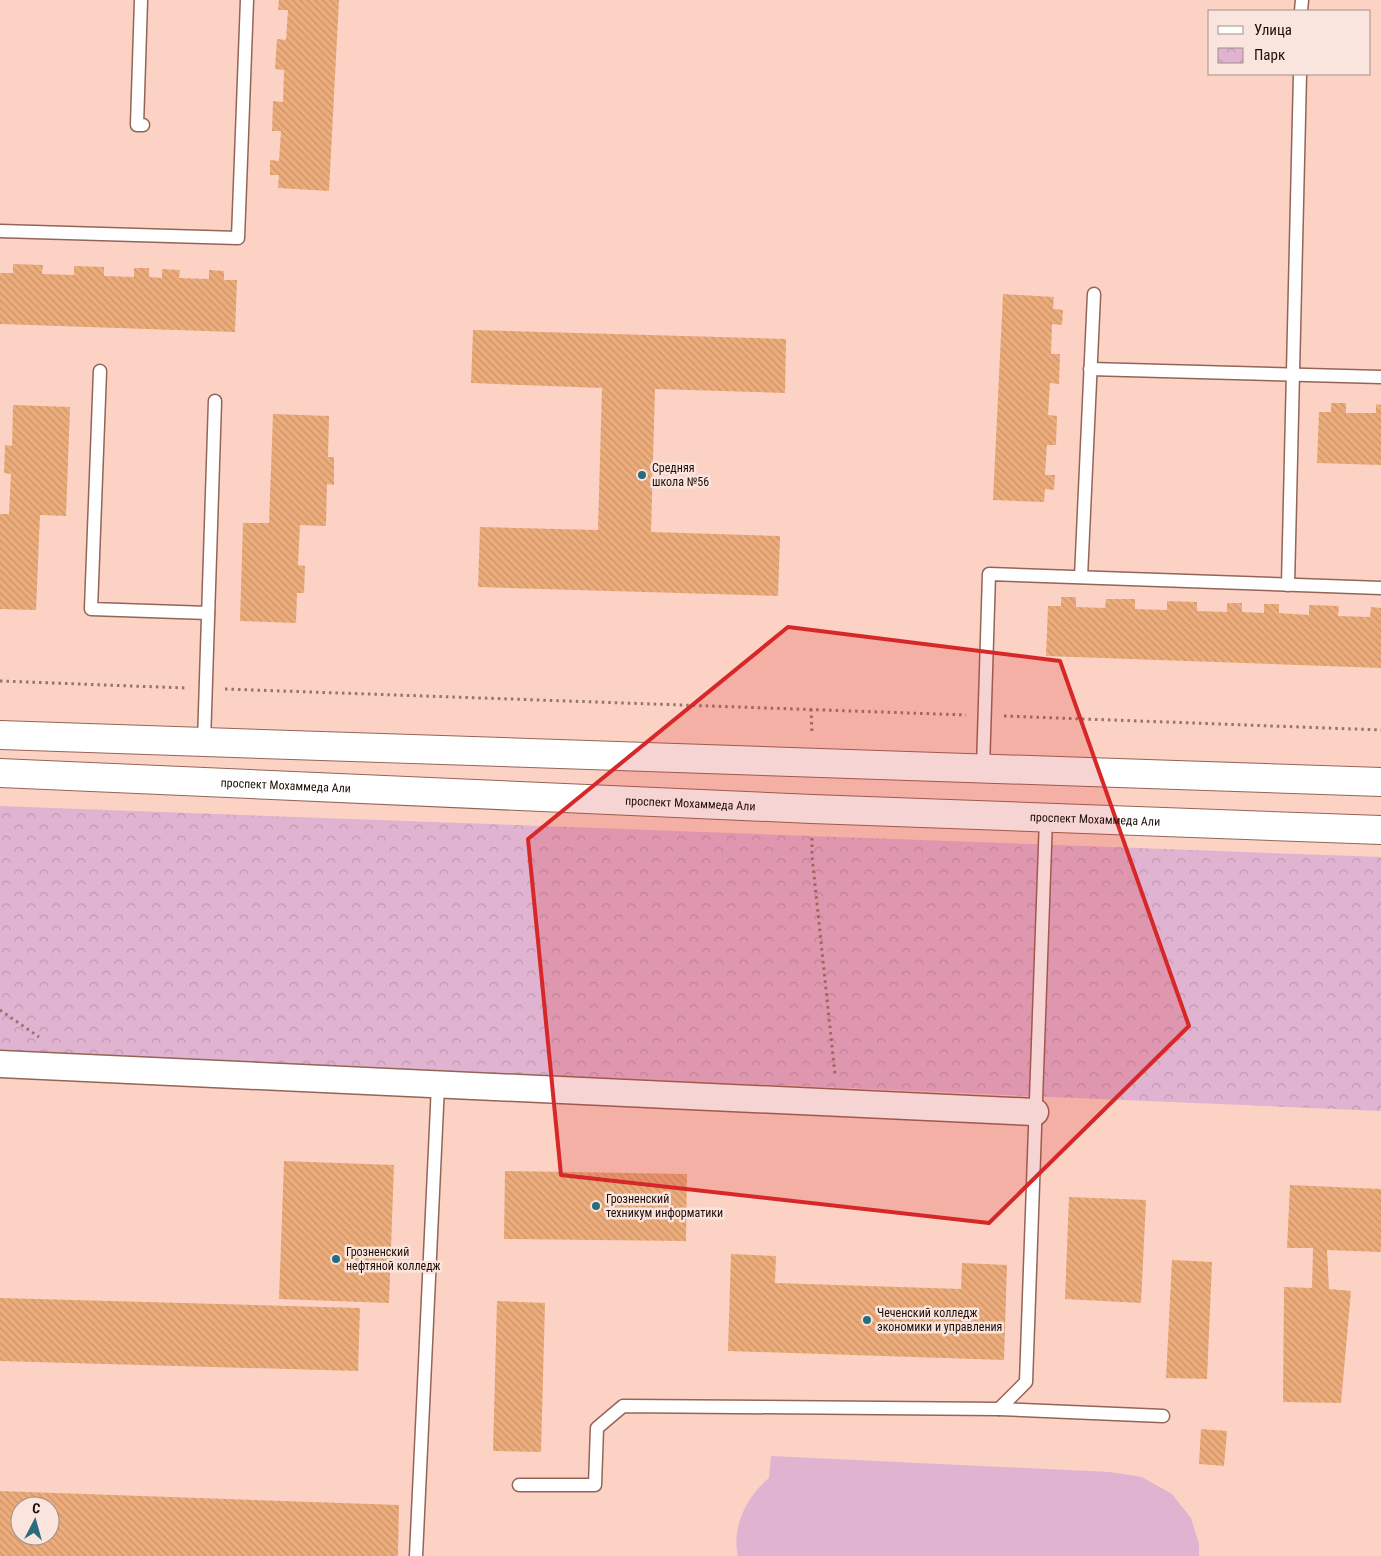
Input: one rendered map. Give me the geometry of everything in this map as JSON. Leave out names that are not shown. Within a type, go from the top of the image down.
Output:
[{"type":"main road","points":[[0,736],[1381,782]]},
{"type":"main road","name":"проспект Мохаммеда Али","points":[[0,773],[812,809],[1381,830]]},
{"type":"street","points":[[0,1064],[1035,1112]]},
{"type":"lane","points":[[141,0],[137,125],[143,125]]},
{"type":"lane","points":[[0,231],[238,238],[247,0]]},
{"type":"lane","points":[[1288,584],[1300,75]]},
{"type":"lane","points":[[1080,577],[1094,294]]},
{"type":"lane","points":[[1090,369],[1381,377]]},
{"type":"lane","points":[[100,371],[91,609],[208,613]]},
{"type":"lane","points":[[204,742],[215,401]]},
{"type":"lane","points":[[983,768],[989,574],[1381,588]]},
{"type":"lane","points":[[999,1409],[1026,1382],[1046,818]]},
{"type":"lane","points":[[416,1556],[438,1085]]},
{"type":"lane","points":[[519,1486],[595,1485],[597,1428],[623,1406],[999,1409],[1164,1416]]},
{"type":"path","points":[[0,681],[1381,730]]},
{"type":"path","points":[[812,709],[812,763]]},
{"type":"path","points":[[812,809],[812,856],[838,1104]]},
{"type":"highlighted area","points":[[788,627],[1060,661],[1189,1026],[989,1223],[561,1175],[528,839]]},
{"type":"green space","points":[[0,806],[1381,857],[1381,1111],[0,1052]]},
{"type":"green space","points":[[771,1456],[1110,1472],[1142,1477],[1172,1494],[1191,1518],[1199,1544],[1199,1556],[738,1556],[736,1545],[739,1523],[754,1494],[769,1478]]},
{"type":"building","points":[[279,0],[339,0],[329,191],[278,188],[279,175],[270,175],[270,160],[279,161],[281,131],[272,131],[273,101],[283,102],[284,70],[275,69],[277,39],[286,40],[288,10],[278,10]]},
{"type":"building","points":[[13,264],[43,265],[42,274],[74,275],[74,266],[104,267],[104,276],[134,277],[134,268],[149,268],[149,277],[162,278],[162,269],[180,270],[179,278],[209,279],[209,270],[224,271],[224,280],[237,280],[235,332],[0,324],[0,273],[13,273]]},
{"type":"building","points":[[1003,294],[1054,297],[1053,309],[1063,310],[1062,325],[1052,324],[1051,354],[1060,354],[1059,384],[1050,383],[1048,415],[1057,416],[1056,445],[1047,445],[1045,475],[1055,475],[1054,490],[1045,489],[1044,502],[993,500]]},
{"type":"building","points":[[473,330],[786,339],[785,393],[655,389],[651,532],[780,536],[778,596],[478,587],[480,527],[598,530],[602,388],[471,383]]},
{"type":"building","points":[[1331,403],[1346,403],[1346,413],[1376,413],[1376,404],[1381,405],[1381,465],[1317,463],[1319,412],[1331,412]]},
{"type":"building","points":[[13,405],[70,407],[66,516],[40,515],[36,610],[0,609],[0,514],[9,514],[11,474],[4,473],[5,445],[12,446]]},
{"type":"building","points":[[273,414],[329,416],[328,457],[334,457],[334,485],[327,484],[326,526],[300,525],[298,565],[305,566],[304,593],[297,593],[296,623],[240,621],[243,523],[269,523]]},
{"type":"building","points":[[1061,597],[1076,597],[1076,607],[1105,608],[1106,599],[1135,599],[1135,609],[1167,610],[1167,601],[1197,602],[1197,611],[1227,612],[1227,603],[1242,603],[1242,612],[1264,613],[1264,604],[1279,604],[1279,613],[1309,615],[1309,605],[1339,606],[1338,616],[1370,617],[1371,607],[1381,608],[1381,668],[1046,656],[1048,606],[1061,606]]},
{"type":"building","name":"Грозненский нефтяной колледж","points":[[284,1161],[394,1165],[389,1303],[279,1299]]},
{"type":"building","name":"Грозненский техникум информатики","points":[[505,1171],[687,1174],[686,1241],[504,1239]]},
{"type":"building","points":[[1290,1185],[1381,1189],[1381,1252],[1327,1250],[1329,1289],[1351,1291],[1341,1403],[1283,1402],[1284,1287],[1312,1288],[1313,1248],[1287,1248]]},
{"type":"building","points":[[1069,1197],[1146,1200],[1141,1303],[1065,1299]]},
{"type":"building","name":"Чеченский колледж экономики и управления","points":[[731,1254],[776,1256],[775,1283],[961,1289],[962,1263],[1007,1265],[1004,1360],[728,1351]]},
{"type":"building","points":[[1172,1260],[1212,1262],[1207,1379],[1166,1378]]},
{"type":"building","points":[[0,1298],[360,1308],[358,1371],[0,1361]]},
{"type":"building","points":[[497,1301],[545,1303],[541,1452],[493,1451]]},
{"type":"building","points":[[1201,1429],[1227,1431],[1224,1466],[1199,1464]]},
{"type":"building","points":[[0,1491],[399,1505],[398,1556],[0,1556]]},
{"type":"place","name":"Средняя школа №56","points":[[642,475]]},
{"type":"place","name":"Грозненский техникум информатики","points":[[596,1206]]},
{"type":"place","name":"Грозненский нефтяной колледж","points":[[336,1259]]},
{"type":"place","name":"Чеченский колледж экономики и управления","points":[[867,1320]]}]
